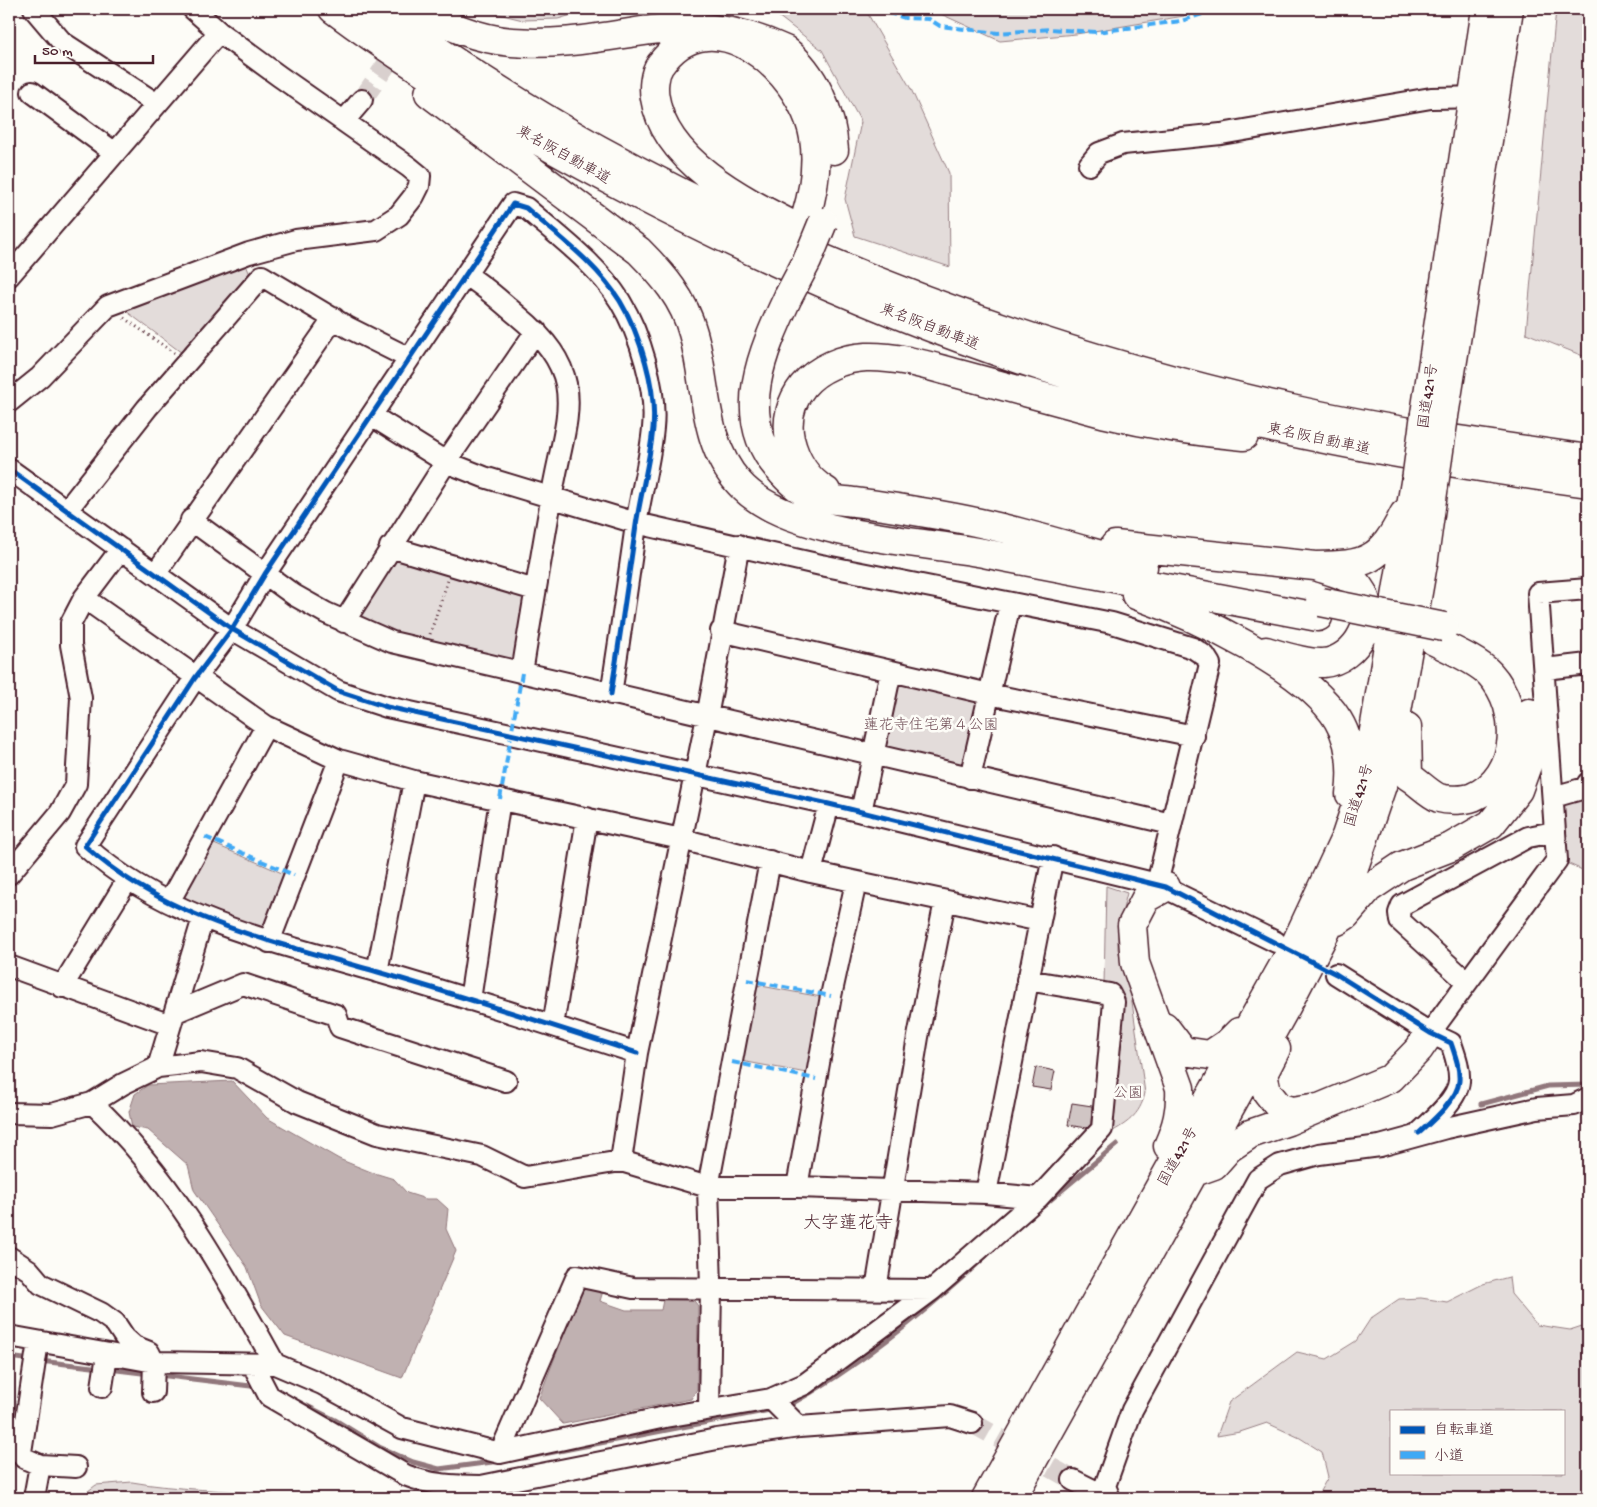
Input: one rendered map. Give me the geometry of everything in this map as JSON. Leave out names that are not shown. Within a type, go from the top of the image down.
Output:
[{"type":"highway","points":[[318,9],[639,251],[669,282],[684,308],[693,332],[706,404],[718,449],[738,482],[755,499],[797,518],[831,528],[1320,609]]},
{"type":"highway","name":"東名阪自動車道","points":[[333,9],[446,85],[589,169],[682,218],[838,290],[920,323],[1016,357],[1130,393],[1273,429],[1372,449],[1588,483]]},
{"type":"highway","name":"東名阪自動車道","points":[[376,9],[506,94],[598,149],[759,230],[855,272],[1023,334],[1136,370],[1229,394],[1376,427],[1588,459]]},
{"type":"highway","points":[[416,9],[466,32],[512,42],[554,39],[675,10],[706,12],[728,17],[759,31],[791,55],[814,85],[824,107],[834,146],[833,186],[814,219],[780,294],[742,357],[736,401],[741,434],[754,466],[775,494],[831,528]]},
{"type":"highway","name":"国道421号","points":[[986,1498],[1296,943],[1346,836],[1367,773],[1435,415],[1483,97],[1486,9]]},
{"type":"highway","name":"国道421号","points":[[1483,97],[1509,9]]},
{"type":"highway","points":[[814,219],[816,156],[814,135],[798,96],[786,78],[758,52],[742,43],[725,38],[707,36],[688,40],[673,49],[658,68],[653,88],[656,108],[664,127],[676,145],[690,159],[736,194],[832,245],[1229,394]]},
{"type":"highway","points":[[780,294],[755,387],[755,408],[764,446],[773,462],[796,486],[812,495],[828,500],[854,501],[957,518],[1163,572],[1320,609],[1439,634],[1485,648],[1511,673],[1529,711],[1530,757],[1518,790],[1491,824],[1451,847],[1402,866],[1369,888],[1338,920]]},
{"type":"highway","points":[[854,501],[827,491],[809,477],[792,449],[788,420],[798,393],[815,374],[848,360],[866,357],[914,362],[1085,408],[1182,430],[1372,449]]},
{"type":"highway","points":[[995,527],[1142,549],[1315,566],[1357,564],[1380,552],[1392,539],[1421,487]]},
{"type":"highway","name":"国道421号","points":[[1012,1498],[1192,1174],[1296,1000],[1338,920],[1386,774],[1424,558],[1421,487]]},
{"type":"highway","points":[[985,553],[1133,594],[1212,626],[1245,645],[1305,686],[1324,703],[1338,720],[1346,736],[1352,779],[1346,836]]},
{"type":"highway","points":[[1424,558],[1427,604],[1406,729],[1408,776],[1440,798],[1466,800],[1487,791],[1508,763],[1513,738],[1510,712],[1502,689],[1488,672],[1439,634]]},
{"type":"highway","points":[[1245,645],[1283,656],[1322,663],[1348,653],[1358,644],[1363,633],[1367,614],[1365,600],[1360,588],[1349,579],[1315,566]]},
{"type":"highway","points":[[1137,1226],[1154,1174],[1176,1128],[1181,1107],[1180,1088],[1135,963],[1132,925],[1146,898],[1162,885]]},
{"type":"highway","points":[[1135,963],[1166,1031],[1183,1051],[1210,1055],[1228,1043],[1258,1010]]},
{"type":"highway","points":[[1296,1000],[1263,1074],[1267,1092],[1279,1107],[1292,1111],[1322,1107]]},
{"type":"highway","points":[[1192,1174],[1214,1164],[1229,1148],[1250,1134],[1391,1078],[1419,1049],[1430,1033]]},
{"type":"street","points":[[34,9],[62,42],[157,104]]},
{"type":"street","points":[[9,402],[40,377],[108,306],[249,253],[296,240],[376,230],[399,215],[414,196],[419,186],[420,176],[219,32],[193,9]]},
{"type":"street","points":[[9,276],[219,32]]},
{"type":"street","points":[[32,92],[115,153]]},
{"type":"street","points":[[1089,165],[1099,153],[1123,144],[1221,134],[1432,98],[1483,97]]},
{"type":"street","points":[[344,121],[362,100]]},
{"type":"street","points":[[611,694],[627,598],[636,523],[650,456],[654,425],[652,399],[638,336],[615,294],[595,268],[526,208],[513,204],[265,574],[232,629],[195,678],[85,846],[128,879],[203,918],[269,942],[470,1000],[637,1053]]},
{"type":"street","points":[[249,253],[262,276],[334,318],[409,358]]},
{"type":"street","points":[[466,275],[496,296],[536,331],[552,349],[561,366],[569,397],[566,434],[551,498],[522,673]]},
{"type":"street","points":[[67,510],[147,408],[262,276]]},
{"type":"street","points":[[156,573],[191,520],[334,318]]},
{"type":"street","points":[[344,622],[390,547],[446,462],[536,331]]},
{"type":"street","points":[[372,416],[446,462],[484,477],[636,523],[821,565],[1112,623],[1193,648],[1205,656],[1210,664],[1194,736],[1171,824],[1162,885]]},
{"type":"street","points":[[9,469],[232,629],[338,691],[387,707],[829,804],[1162,885],[1276,942]]},
{"type":"street","points":[[191,520],[294,595],[344,622],[392,642],[873,756],[1171,824]]},
{"type":"street","points":[[621,1161],[637,1053],[707,717],[721,631],[739,545]]},
{"type":"street","points":[[390,547],[535,590]]},
{"type":"street","points":[[9,874],[60,813],[76,784],[81,698],[71,645],[71,623],[84,598],[121,549]]},
{"type":"street","points":[[1430,1033],[1556,860],[1545,669],[1538,593],[1588,589]]},
{"type":"street","points":[[84,598],[195,678],[266,726],[339,760],[414,782],[587,818],[681,839],[811,872],[1040,921]]},
{"type":"street","points":[[970,778],[1010,604]]},
{"type":"street","points":[[721,631],[989,694],[1194,736]]},
{"type":"street","points":[[1545,669],[1588,664]]},
{"type":"street","points":[[860,812],[891,671]]},
{"type":"street","points":[[169,902],[266,726]]},
{"type":"street","points":[[269,942],[339,760]]},
{"type":"street","points":[[377,972],[414,782]]},
{"type":"street","points":[[1552,797],[1585,788],[1588,783]]},
{"type":"street","points":[[470,1000],[500,799]]},
{"type":"street","points":[[811,872],[829,804]]},
{"type":"street","points":[[553,1026],[587,818]]},
{"type":"street","points":[[1467,982],[1400,921],[1399,913],[1402,905],[1528,837],[1554,832]]},
{"type":"street","points":[[986,1193],[1053,857]]},
{"type":"street","points":[[709,1409],[711,1287],[708,1187],[770,862]]},
{"type":"street","points":[[62,986],[128,879]]},
{"type":"street","points":[[797,1186],[831,996],[856,882]]},
{"type":"street","points":[[876,1289],[891,1191],[945,901]]},
{"type":"street","points":[[158,1067],[203,918]]},
{"type":"street","points":[[9,966],[62,986],[173,1018],[243,984],[336,1015],[340,1027],[506,1081]]},
{"type":"street","points":[[1336,974],[1430,1033],[1451,1043],[1459,1068],[1459,1083],[1447,1106],[1419,1133]]},
{"type":"street","points":[[11,1337],[154,1362],[275,1364],[322,1384],[402,1428],[500,1453],[665,1417],[772,1399],[805,1384],[932,1290],[1038,1198],[1102,1129],[1114,1002],[1110,994],[1027,980]]},
{"type":"street","points":[[9,1113],[52,1114],[92,1103],[123,1084],[158,1067],[201,1062],[237,1068],[297,1102],[377,1134],[482,1156],[525,1177],[621,1161],[708,1187],[797,1186],[891,1191],[986,1193],[1038,1198]]},
{"type":"street","points":[[1109,1498],[1105,1486],[1132,1410],[1258,1179],[1280,1164],[1319,1154],[1380,1146],[1419,1133],[1537,1108],[1574,1105],[1588,1098]]},
{"type":"street","points":[[92,1103],[120,1129],[151,1165],[198,1232],[275,1364]]},
{"type":"street","points":[[9,1257],[29,1270],[41,1284],[100,1312],[115,1323],[125,1338],[134,1346],[149,1352],[154,1362],[153,1392]]},
{"type":"street","points":[[500,1453],[578,1276],[633,1288],[711,1287],[932,1290]]},
{"type":"street","points":[[38,1342],[33,1375],[15,1452],[40,1465],[76,1467]]},
{"type":"street","points":[[102,1387],[107,1355]]},
{"type":"street","points":[[252,1365],[269,1396],[428,1490],[452,1486],[481,1486],[670,1450],[717,1439],[799,1427],[950,1416],[972,1423]]},
{"type":"street","points":[[772,1399],[799,1427]]},
{"type":"street","points":[[665,1417],[670,1450]]},
{"type":"street","points":[[34,1498],[40,1465]]},
{"type":"street","points":[[1073,1480],[1109,1498]]},
{"type":"path","points":[[108,306],[187,362]]},
{"type":"path","points":[[424,651],[453,566]]},
{"type":"green space","points":[[478,9],[592,9],[558,19],[523,20]]},
{"type":"green space","points":[[769,9],[865,9],[911,89],[949,173],[950,267],[855,236],[845,199],[861,122],[822,50]]},
{"type":"green space","points":[[930,9],[1191,9],[1184,16],[1076,34],[1000,41]]},
{"type":"green space","points":[[1556,9],[1588,9],[1588,358],[1526,333]]},
{"type":"green space","points":[[244,260],[251,277],[186,356],[122,308]]},
{"type":"green space","points":[[394,556],[527,596],[517,666],[432,646],[353,619]]},
{"type":"green space","name":"蓮花寺住宅第４公園","points":[[892,676],[981,696],[964,770],[877,751]]},
{"type":"green space","points":[[1588,795],[1587,872],[1562,861],[1558,802],[1585,798]]},
{"type":"green space","points":[[207,841],[289,876],[268,934],[176,897]]},
{"type":"green space","name":"公園","points":[[1106,886],[1127,893],[1118,929],[1118,949],[1131,995],[1145,1093],[1140,1108],[1136,1113],[1120,1127],[1106,1135],[1104,985]]},
{"type":"green space","points":[[750,984],[827,998],[812,1074],[736,1060]]},
{"type":"green space","points":[[1509,1277],[1511,1294],[1537,1325],[1570,1330],[1588,1324],[1588,1498],[1316,1498],[1328,1477],[1322,1452],[1300,1438],[1267,1423],[1240,1432],[1217,1436],[1229,1402],[1297,1352],[1327,1359],[1356,1341],[1371,1318],[1399,1299],[1421,1298],[1447,1302],[1483,1284]]},
{"type":"green space","points":[[132,1482],[149,1485],[271,1494],[278,1498],[79,1498],[96,1485]]},
{"type":"shaded area","points":[[232,1081],[267,1118],[339,1159],[394,1179],[407,1193],[426,1199],[437,1199],[448,1209],[446,1229],[456,1251],[402,1378],[285,1336],[261,1305],[247,1267],[194,1190],[188,1165],[148,1130],[132,1127],[129,1112],[135,1094],[148,1085]]},
{"type":"shaded area","points":[[588,1287],[603,1291],[600,1301],[626,1310],[661,1310],[664,1295],[692,1298],[698,1306],[697,1389],[691,1399],[563,1424],[539,1398],[580,1293]]},
{"type":"building","points":[[1036,1067],[1055,1071],[1051,1090],[1032,1087]]},
{"type":"building","points":[[1072,1103],[1092,1106],[1091,1124],[1087,1128],[1068,1125]]},
{"type":"waterway","points":[[1481,1104],[1548,1086],[1588,1085]]},
{"type":"waterway","points":[[1043,1206],[1117,1144]]},
{"type":"waterway","points":[[786,1407],[865,1357],[939,1298],[986,1256]]},
{"type":"waterway","points":[[9,1357],[31,1360]]},
{"type":"waterway","points":[[40,1361],[101,1368]]},
{"type":"waterway","points":[[109,1369],[150,1374]]},
{"type":"waterway","points":[[159,1375],[259,1387]]},
{"type":"waterway","points":[[293,1399],[335,1420],[379,1447],[413,1462],[439,1469],[500,1461]]},
{"type":"waterway","points":[[523,1458],[775,1409]]},
{"type":"tunnel","points":[[362,100],[402,42]]},
{"type":"tunnel","points":[[972,1423],[1073,1480]]},
{"type":"marked path","points":[[876,9],[905,18],[929,19],[940,26],[998,33],[1050,29],[1097,32],[1181,21],[1217,9]]},
{"type":"marked path","points":[[500,799],[522,673]]},
{"type":"marked path","points":[[205,837],[294,875]]},
{"type":"marked path","points":[[747,980],[831,996]]},
{"type":"marked path","points":[[732,1062],[816,1079]]},
{"type":"cycle path","points":[[611,694],[636,525],[652,440],[654,413],[650,379],[634,329],[620,301],[610,287],[564,240],[526,208],[513,204],[265,574],[232,629],[195,678],[85,846],[117,871],[151,893],[224,926],[476,1001],[637,1053]]},
{"type":"cycle path","points":[[9,469],[232,629],[338,691],[387,707],[829,804],[1166,887],[1336,974],[1430,1033],[1451,1043],[1459,1071],[1458,1088],[1444,1109],[1419,1133]]},
{"type":"district","name":"大字蓮花寺","points":[[848,1222]]}]
